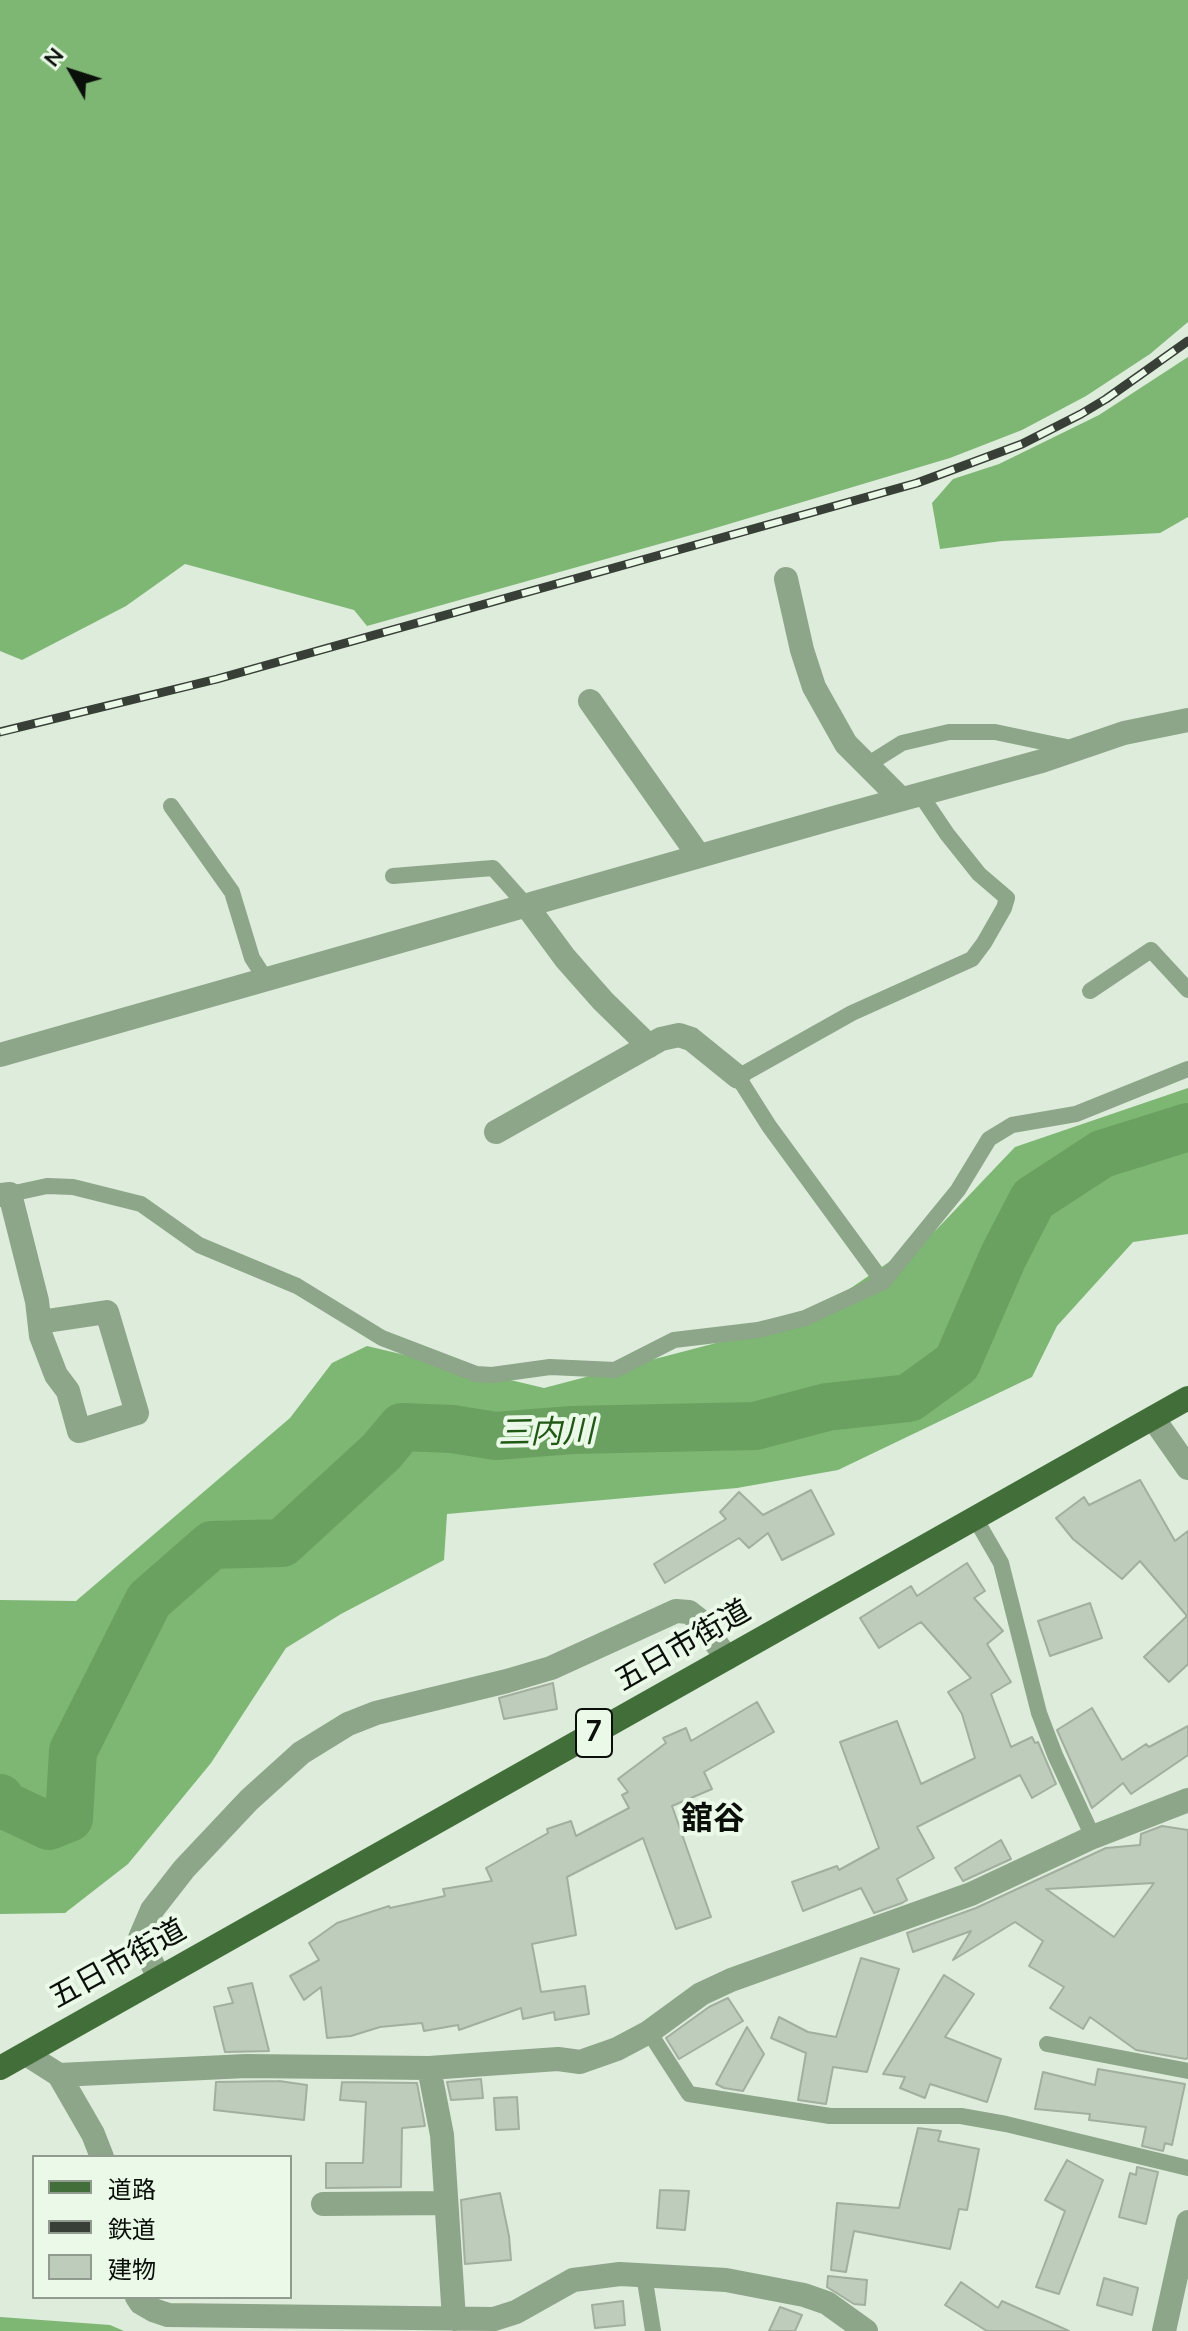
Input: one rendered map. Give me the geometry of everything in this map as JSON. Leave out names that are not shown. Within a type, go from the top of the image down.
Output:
[{"type":"main road","name":"五日市街道","points":[[0,2068],[1188,1398]]},
{"type":"street","points":[[786,579],[814,687],[846,744],[867,765],[910,797]]},
{"type":"street","points":[[590,701],[699,856]]},
{"type":"street","points":[[0,1055],[910,797],[1149,726],[1188,720]]},
{"type":"street","points":[[526,905],[565,958],[649,1046]]},
{"type":"street","points":[[496,1132],[649,1046],[679,1035],[691,1039],[738,1077]]},
{"type":"street","points":[[5,1195],[37,1301],[41,1336],[56,1375],[68,1391],[79,1431],[137,1413],[107,1312],[40,1322]]},
{"type":"street","points":[[1153,1418],[1188,1468]]},
{"type":"street","points":[[159,1978],[140,1938],[152,1910],[184,1869],[249,1800],[301,1753],[348,1724],[376,1713],[551,1668],[676,1611],[689,1612],[698,1619],[727,1658]]},
{"type":"street","points":[[59,2075],[246,2066],[429,2068],[558,2059],[580,2062],[617,2049],[649,2032],[701,1994],[971,1894],[1093,1837],[1188,1800]]},
{"type":"street","points":[[26,2054],[59,2075],[93,2134],[101,2155]]},
{"type":"street","points":[[429,2068],[442,2135],[454,2319]]},
{"type":"street","points":[[323,2204],[446,2203]]},
{"type":"street","points":[[1164,2331],[1188,2222]]},
{"type":"street","points":[[138,2299],[153,2310],[168,2315],[494,2319],[516,2312],[573,2280],[620,2274],[644,2275],[726,2280],[804,2295],[832,2320],[866,2331]]},
{"type":"lane","points":[[867,765],[902,743],[949,732],[995,732],[1077,749]]},
{"type":"lane","points":[[883,1282],[769,1126],[738,1077],[852,1013],[972,959],[984,943],[1007,898],[979,874],[947,834],[910,797]]},
{"type":"lane","points":[[171,806],[232,892],[252,958],[267,981]]},
{"type":"lane","points":[[393,876],[493,868],[526,905]]},
{"type":"lane","points":[[1090,991],[1151,950],[1188,990]]},
{"type":"lane","points":[[5,1195],[47,1186],[73,1187],[141,1204],[199,1245],[287,1281],[382,1338],[476,1374],[492,1375],[550,1367],[615,1370],[674,1340],[758,1330],[805,1318],[883,1282],[958,1190],[989,1139],[1012,1125],[1076,1114],[1188,1069]]},
{"type":"lane","points":[[975,1518],[1001,1563],[1039,1713],[1093,1837]]},
{"type":"lane","points":[[649,2032],[689,2094],[830,2116],[961,2116],[1188,2168]]},
{"type":"lane","points":[[1047,2044],[1188,2071]]},
{"type":"lane","points":[[644,2275],[653,2331]]},
{"type":"green space","points":[[0,0],[1188,0],[1188,322],[1150,354],[1086,396],[1022,430],[950,458],[702,532],[367,626],[354,610],[185,564],[126,606],[22,660],[0,651]]},
{"type":"green space","points":[[1188,357],[1188,517],[1160,533],[1002,541],[940,549],[932,503],[953,479],[999,464],[1099,415]]},
{"type":"green space","points":[[1188,1088],[1188,1234],[1133,1242],[1057,1326],[1032,1377],[838,1470],[737,1488],[447,1514],[444,1560],[341,1614],[286,1648],[211,1763],[128,1864],[65,1913],[0,1914],[0,1600],[76,1601],[290,1418],[332,1363],[367,1346],[544,1388],[804,1320],[936,1230],[1015,1147]]},
{"type":"green space","points":[[0,2317],[110,2325],[124,2331],[0,2331]]},
{"type":"building","points":[[1140,1480],[1175,1541],[1188,1531],[1188,1664],[1169,1682],[1144,1657],[1187,1616],[1140,1561],[1122,1579],[1073,1539],[1056,1518],[1084,1497],[1089,1505]]},
{"type":"building","points":[[811,1490],[834,1534],[782,1560],[768,1533],[749,1548],[739,1538],[665,1583],[654,1564],[726,1519],[720,1512],[739,1492],[763,1515]]},
{"type":"building","points":[[967,1563],[985,1591],[974,1598],[1003,1631],[987,1644],[1011,1682],[991,1694],[1011,1747],[1032,1737],[1035,1743],[1038,1742],[1056,1784],[1032,1798],[1020,1775],[917,1827],[934,1858],[897,1879],[907,1900],[902,1903],[874,1913],[861,1888],[803,1911],[792,1882],[837,1866],[839,1870],[879,1848],[840,1742],[897,1721],[921,1784],[975,1758],[962,1714],[948,1692],[971,1678],[921,1622],[879,1648],[860,1618],[911,1586],[917,1596]]},
{"type":"building","points":[[1090,1603],[1102,1638],[1050,1656],[1038,1621]]},
{"type":"building","points":[[553,1683],[557,1709],[504,1719],[499,1698]]},
{"type":"building","points":[[757,1702],[774,1732],[704,1772],[712,1789],[672,1806],[711,1917],[676,1929],[643,1838],[567,1877],[576,1935],[532,1944],[541,1992],[585,1986],[589,2014],[555,2020],[554,2012],[523,2019],[521,2008],[459,2030],[458,2025],[424,2031],[422,2023],[380,2027],[351,2036],[327,2038],[321,1987],[304,2000],[290,1976],[319,1960],[309,1943],[337,1923],[389,1906],[445,1896],[443,1889],[492,1881],[486,1868],[548,1833],[547,1829],[571,1821],[576,1836],[629,1808],[622,1795],[628,1792],[618,1779],[666,1743],[663,1738],[686,1728],[691,1741]]},
{"type":"building","points":[[1092,1708],[1122,1760],[1146,1744],[1149,1747],[1188,1726],[1188,1755],[1131,1794],[1123,1783],[1092,1808],[1057,1730]]},
{"type":"building","points":[[1162,1826],[1188,1830],[1186,2059],[1136,2050],[1090,2017],[1083,2029],[1050,2008],[1064,1987],[1029,1966],[1043,1941],[1015,1922],[953,1960],[971,1931],[913,1952],[907,1933],[976,1908],[1106,1848],[1140,1845],[1141,1834]],"holes":[[[1154,1883],[1114,1937],[1046,1889]]]},
{"type":"building","points":[[1001,1840],[1011,1859],[963,1881],[955,1868]]},
{"type":"building","points":[[861,1958],[899,1969],[867,2072],[833,2067],[826,2104],[798,2100],[806,2053],[771,2038],[779,2017],[808,2032],[836,2037]]},
{"type":"building","points":[[944,1975],[974,1994],[945,2037],[1001,2059],[987,2102],[930,2084],[925,2098],[900,2088],[905,2077],[883,2074]]},
{"type":"building","points":[[252,1983],[269,2051],[225,2052],[214,2007],[233,2003],[228,1988]]},
{"type":"building","points":[[728,1998],[743,2021],[679,2059],[666,2038],[709,2007]]},
{"type":"building","points":[[747,2027],[764,2054],[743,2091],[724,2088],[716,2084]]},
{"type":"building","points":[[1098,2069],[1185,2084],[1172,2145],[1165,2143],[1163,2151],[1142,2146],[1146,2127],[1089,2120],[1090,2114],[1035,2109],[1043,2072],[1095,2085]]},
{"type":"building","points":[[481,2079],[483,2098],[451,2100],[447,2082]]},
{"type":"building","points":[[279,2081],[307,2085],[304,2120],[214,2110],[216,2082]]},
{"type":"building","points":[[342,2082],[417,2083],[425,2126],[402,2128],[401,2187],[326,2188],[326,2163],[363,2163],[366,2102],[340,2100]]},
{"type":"building","points":[[517,2097],[519,2129],[496,2130],[494,2098]]},
{"type":"building","points":[[918,2128],[941,2131],[938,2141],[979,2149],[967,2210],[959,2209],[950,2249],[854,2231],[846,2272],[831,2270],[837,2203],[899,2208]]},
{"type":"building","points":[[1067,2160],[1103,2180],[1059,2294],[1036,2287],[1065,2211],[1045,2200]]},
{"type":"building","points":[[1137,2167],[1158,2172],[1146,2224],[1119,2217],[1130,2173],[1136,2175]]},
{"type":"building","points":[[660,2190],[689,2191],[685,2230],[657,2228]]},
{"type":"building","points":[[500,2193],[511,2260],[465,2264],[461,2200]]},
{"type":"building","points":[[828,2276],[867,2280],[865,2305],[854,2304],[827,2287]]},
{"type":"building","points":[[1104,2278],[1138,2288],[1132,2315],[1097,2305]]},
{"type":"building","points":[[961,2282],[998,2308],[1002,2301],[1069,2331],[987,2331],[945,2305]]},
{"type":"building","points":[[623,2301],[625,2325],[595,2328],[592,2305]]},
{"type":"building","points":[[780,2307],[802,2315],[795,2331],[769,2331]]},
{"type":"waterway","name":"三内川","points":[[0,1798],[4,1805],[49,1826],[69,1818],[73,1751],[149,1600],[212,1545],[282,1543],[381,1452],[402,1427],[452,1429],[496,1436],[572,1430],[755,1426],[827,1407],[909,1398],[957,1363],[1003,1257],[1033,1199],[1102,1154],[1188,1127]]},
{"type":"railway","points":[[0,732],[217,679],[917,483],[1022,444],[1081,414],[1188,341]]},
{"type":"district","name":"舘谷","points":[[713,1819]]}]
